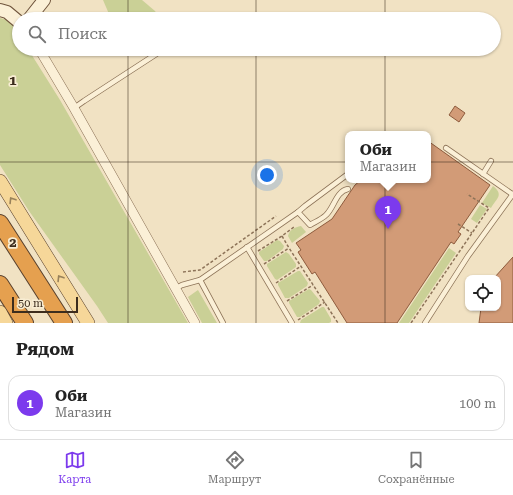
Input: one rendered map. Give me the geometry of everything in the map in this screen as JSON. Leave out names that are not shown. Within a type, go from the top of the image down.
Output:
[{"type":"highway","points":[[0,223],[64,323]]},
{"type":"highway","points":[[0,284],[25,323]]},
{"type":"main road","points":[[0,181],[88,323]]},
{"type":"main road","points":[[0,312],[6,323]]},
{"type":"street","points":[[35,12],[44,0]]},
{"type":"street","points":[[0,10],[7,12],[12,16]]},
{"type":"street","points":[[42,56],[74,108],[195,323]]},
{"type":"lane","points":[[74,108],[153,56]]},
{"type":"lane","points":[[425,323],[468,256],[513,194],[446,148]]},
{"type":"lane","points":[[483,174],[491,161]]},
{"type":"lane","points":[[176,288],[200,280],[298,212],[345,176]]},
{"type":"lane","points":[[298,212],[310,225],[327,215],[340,193],[345,189],[348,189]]},
{"type":"lane","points":[[247,247],[292,323]]},
{"type":"lane","points":[[200,280],[223,323]]},
{"type":"path","points":[[411,323],[489,208],[467,194]]},
{"type":"path","points":[[183,272],[200,270],[276,216]]},
{"type":"path","points":[[458,224],[472,233]]},
{"type":"path","points":[[258,251],[294,227]]},
{"type":"path","points":[[282,236],[337,322],[334,323]]},
{"type":"path","points":[[264,264],[289,248]]},
{"type":"path","points":[[275,283],[301,266]]},
{"type":"path","points":[[286,302],[312,285]]},
{"type":"path","points":[[297,320],[325,302]]},
{"type":"green space","points":[[103,0],[142,0],[156,12],[108,12]]},
{"type":"green space","points":[[0,18],[12,24],[12,56],[32,56],[60,100],[188,323],[108,323],[29,211],[0,165]]},
{"type":"green space","points":[[493,186],[499,194],[491,208],[482,203]]},
{"type":"green space","points":[[480,205],[487,209],[477,223],[471,219]]},
{"type":"green space","points":[[301,226],[306,232],[292,243],[288,236],[290,232]]},
{"type":"green space","points":[[277,240],[284,246],[283,249],[267,261],[264,261],[259,252]]},
{"type":"green space","points":[[449,248],[456,253],[409,323],[399,323]]},
{"type":"green space","points":[[286,252],[296,264],[296,267],[277,280],[267,264]]},
{"type":"green space","points":[[300,271],[308,283],[307,286],[289,298],[285,298],[278,283]]},
{"type":"green space","points":[[309,289],[320,301],[319,304],[300,317],[297,317],[289,301]]},
{"type":"green space","points":[[198,290],[217,323],[202,323],[188,297]]},
{"type":"green space","points":[[324,307],[331,319],[331,322],[300,323],[301,320]]},
{"type":"building","points":[[455,106],[465,113],[459,122],[449,115]]},
{"type":"building","points":[[431,143],[490,185],[458,232],[461,234],[454,244],[451,242],[397,323],[347,323],[315,272],[312,274],[298,252],[301,250],[296,243],[332,219],[357,183],[431,183]]},
{"type":"building","points":[[513,257],[513,323],[479,323],[481,311],[501,311],[501,275],[497,275]]},
{"type":"place","name":"Оби","points":[[388,229]]}]
